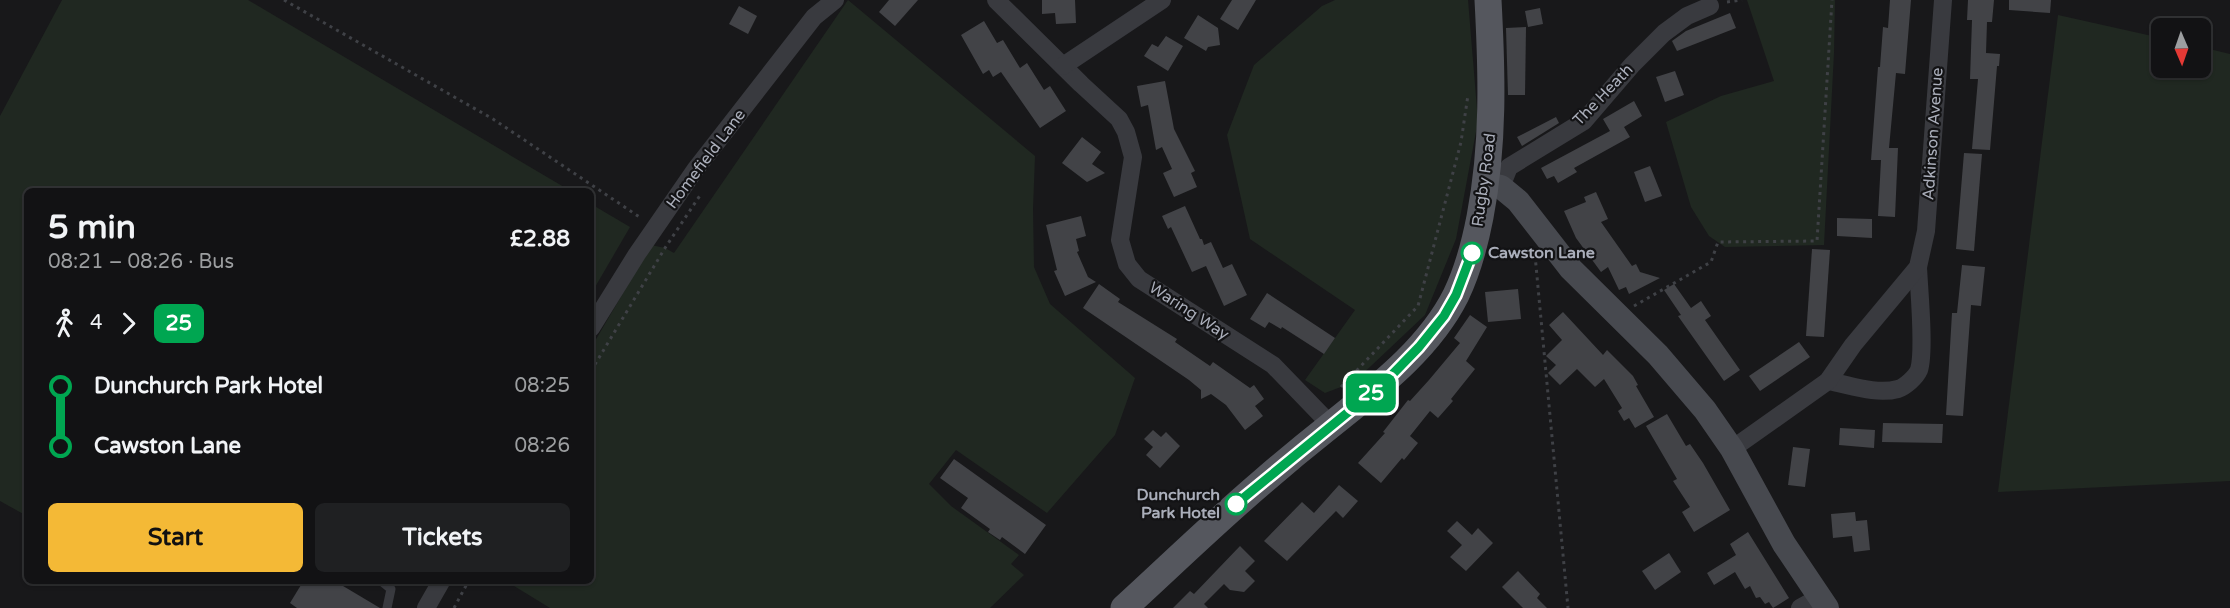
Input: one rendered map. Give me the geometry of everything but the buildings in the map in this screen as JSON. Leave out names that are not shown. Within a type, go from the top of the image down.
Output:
[{"type":"main road","name":"Rugby Road","points":[[1124,608],[1196,539],[1385,382],[1419,347],[1444,316],[1456,295],[1494,185],[1488,0]]},
{"type":"street","name":"Homefield Lane","points":[[594,323],[695,170],[814,16],[835,0]]},
{"type":"street","name":"Waring Way","points":[[996,0],[1119,118],[1126,132],[1133,157],[1120,240],[1127,264],[1139,279],[1273,365],[1331,425]]},
{"type":"street","points":[[1063,66],[1162,0]]},
{"type":"street","name":"Adkinson Avenue","points":[[1828,381],[1875,390],[1899,388],[1909,382],[1918,371],[1921,346],[1918,267],[1926,231],[1943,0]]},
{"type":"street","name":"The Heath","points":[[1494,185],[1509,167],[1584,121],[1632,65],[1664,33],[1687,16],[1710,6]]},
{"type":"street","points":[[1494,185],[1518,201],[1571,269],[1658,356],[1705,410],[1732,449],[1816,604]]},
{"type":"street","name":"Adkinson Avenue","points":[[1732,449],[1828,381],[1853,345],[1918,267]]},
{"type":"street","points":[[426,608],[440,584]]},
{"type":"lane","points":[[385,584],[391,589],[387,608]]},
{"type":"path","points":[[284,0],[493,118],[656,227]]},
{"type":"path","points":[[1616,316],[1711,262],[1718,242],[1816,241],[1832,0]]},
{"type":"path","points":[[1341,387],[1418,306],[1461,142],[1468,94]]},
{"type":"path","points":[[594,366],[665,248],[704,190]]},
{"type":"path","points":[[1544,236],[1534,247],[1568,608]]},
{"type":"path","points":[[454,608],[467,584]]},
{"type":"shaded area","points":[[62,0],[248,0],[566,188],[24,188],[24,514],[0,501],[0,116]]},
{"type":"shaded area","points":[[848,0],[1035,156],[1034,267],[1050,304],[1135,378],[1115,435],[1047,513],[956,450],[929,484],[951,506],[1019,555],[1011,564],[1024,575],[990,608],[550,608],[511,584],[594,584],[594,343],[651,245],[674,253]]},
{"type":"shaded area","points":[[1335,0],[1468,0],[1478,121],[1456,239],[1425,315],[1354,382],[1325,393],[1305,380],[1355,310],[1250,239],[1227,135],[1254,65],[1322,6]]},
{"type":"shaded area","points":[[1747,0],[1835,0],[1824,245],[1725,247],[1709,236],[1691,207],[1666,122],[1721,96],[1774,81]]},
{"type":"shaded area","points":[[2058,15],[2151,36],[2151,78],[2211,78],[2211,49],[2230,54],[2230,481],[1998,492]]},
{"type":"shaded area","points":[[594,206],[630,227],[594,289]]},
{"type":"bus line","name":"25","points":[[1236,504],[1385,382],[1419,347],[1444,316],[1456,295],[1472,253]]},
{"type":"place","name":"Cawston Lane","points":[[1472,253]]},
{"type":"place","name":"Dunchurch Park Hotel","points":[[1236,504]]}]
